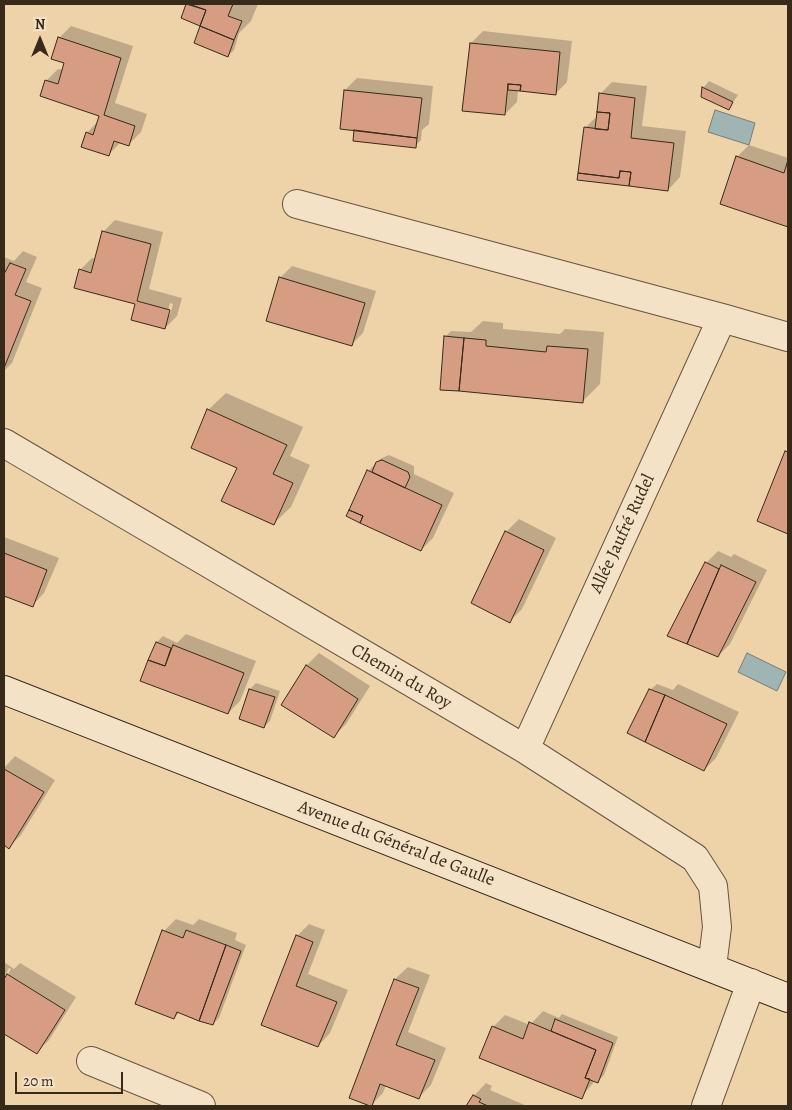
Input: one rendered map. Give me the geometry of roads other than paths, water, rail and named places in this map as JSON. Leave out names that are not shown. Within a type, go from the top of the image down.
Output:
[{"type":"street","points":[[297,204],[788,337]]},
{"type":"street","name":"Allée Jaufré Rudel","points":[[525,749],[722,318]]},
{"type":"street","name":"Chemin du Roy","points":[[4,443],[525,749],[696,858],[713,886],[717,927],[712,967]]},
{"type":"street","name":"Avenue du Général de Gaulle","points":[[4,690],[788,998]]},
{"type":"street","points":[[706,1106],[751,984]]},
{"type":"street","points":[[91,1061],[201,1106]]},
{"type":"water","points":[[715,110],[755,123],[749,145],[708,132]]},
{"type":"water","points":[[747,653],[786,672],[777,691],[738,672]]}]
